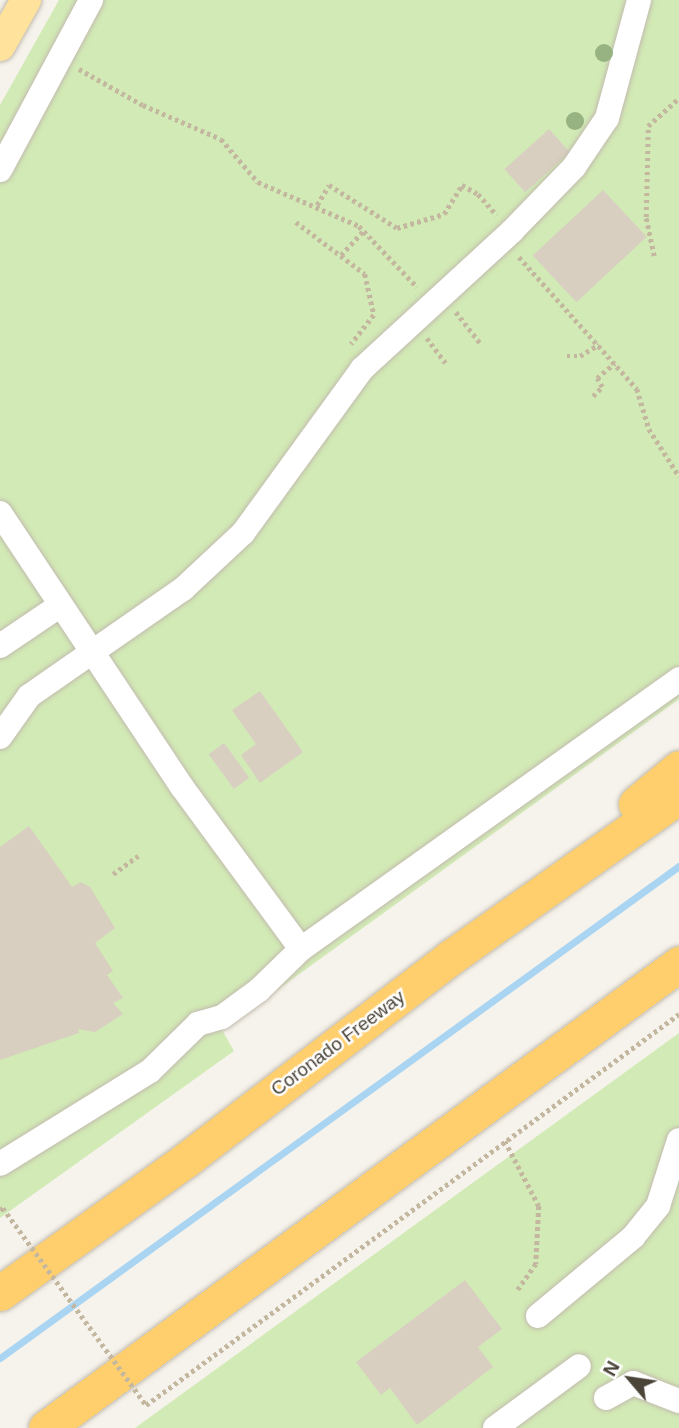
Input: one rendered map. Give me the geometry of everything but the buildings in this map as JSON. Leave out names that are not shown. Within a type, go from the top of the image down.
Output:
[{"type":"highway","points":[[451,957],[679,768]]},
{"type":"highway","name":"Coronado Freeway","points":[[0,1293],[187,1159],[451,957],[679,796]]},
{"type":"highway","points":[[46,1428],[510,1091],[679,964]]},
{"type":"highway","points":[[510,1091],[679,976]]},
{"type":"main road","points":[[0,46],[26,0]]},
{"type":"street","points":[[0,170],[91,0]]},
{"type":"street","points":[[0,737],[29,696],[92,656],[183,589],[243,533],[362,369],[508,235],[574,167],[607,118],[639,0]]},
{"type":"street","points":[[0,513],[92,656],[300,949]]},
{"type":"street","points":[[0,646],[59,606]]},
{"type":"street","points":[[0,1164],[150,1071],[198,1024],[222,1017],[259,990],[300,949],[679,679]]},
{"type":"street","points":[[537,1316],[632,1237],[649,1216],[657,1206],[679,1140]]},
{"type":"street","points":[[495,1428],[579,1366]]},
{"type":"street","points":[[606,1398],[633,1383],[679,1401]]},
{"type":"path","points":[[75,67],[143,105],[221,139],[258,182],[317,205],[364,230],[481,344]]},
{"type":"path","points":[[654,256],[646,217],[648,127],[679,98]]},
{"type":"path","points":[[317,205],[329,185],[397,228],[444,214],[461,185],[478,194],[508,235],[637,389],[649,429],[679,477]]},
{"type":"path","points":[[296,222],[365,274],[374,315],[342,355]]},
{"type":"path","points":[[341,255],[364,230]]},
{"type":"path","points":[[568,356],[580,356],[599,344]]},
{"type":"path","points":[[593,396],[602,387],[597,378],[615,363]]},
{"type":"path","points":[[113,874],[138,856]]},
{"type":"path","points":[[0,1210],[4,1208],[146,1405],[679,1014]]},
{"type":"path","points":[[505,1141],[539,1206],[536,1265],[517,1291]]},
{"type":"green space","points":[[59,0],[679,0],[679,699],[222,1030],[234,1051],[0,1218],[0,105]]},
{"type":"green space","points":[[679,1033],[679,1428],[135,1428]]},
{"type":"waterway","points":[[0,1358],[679,866]]}]
